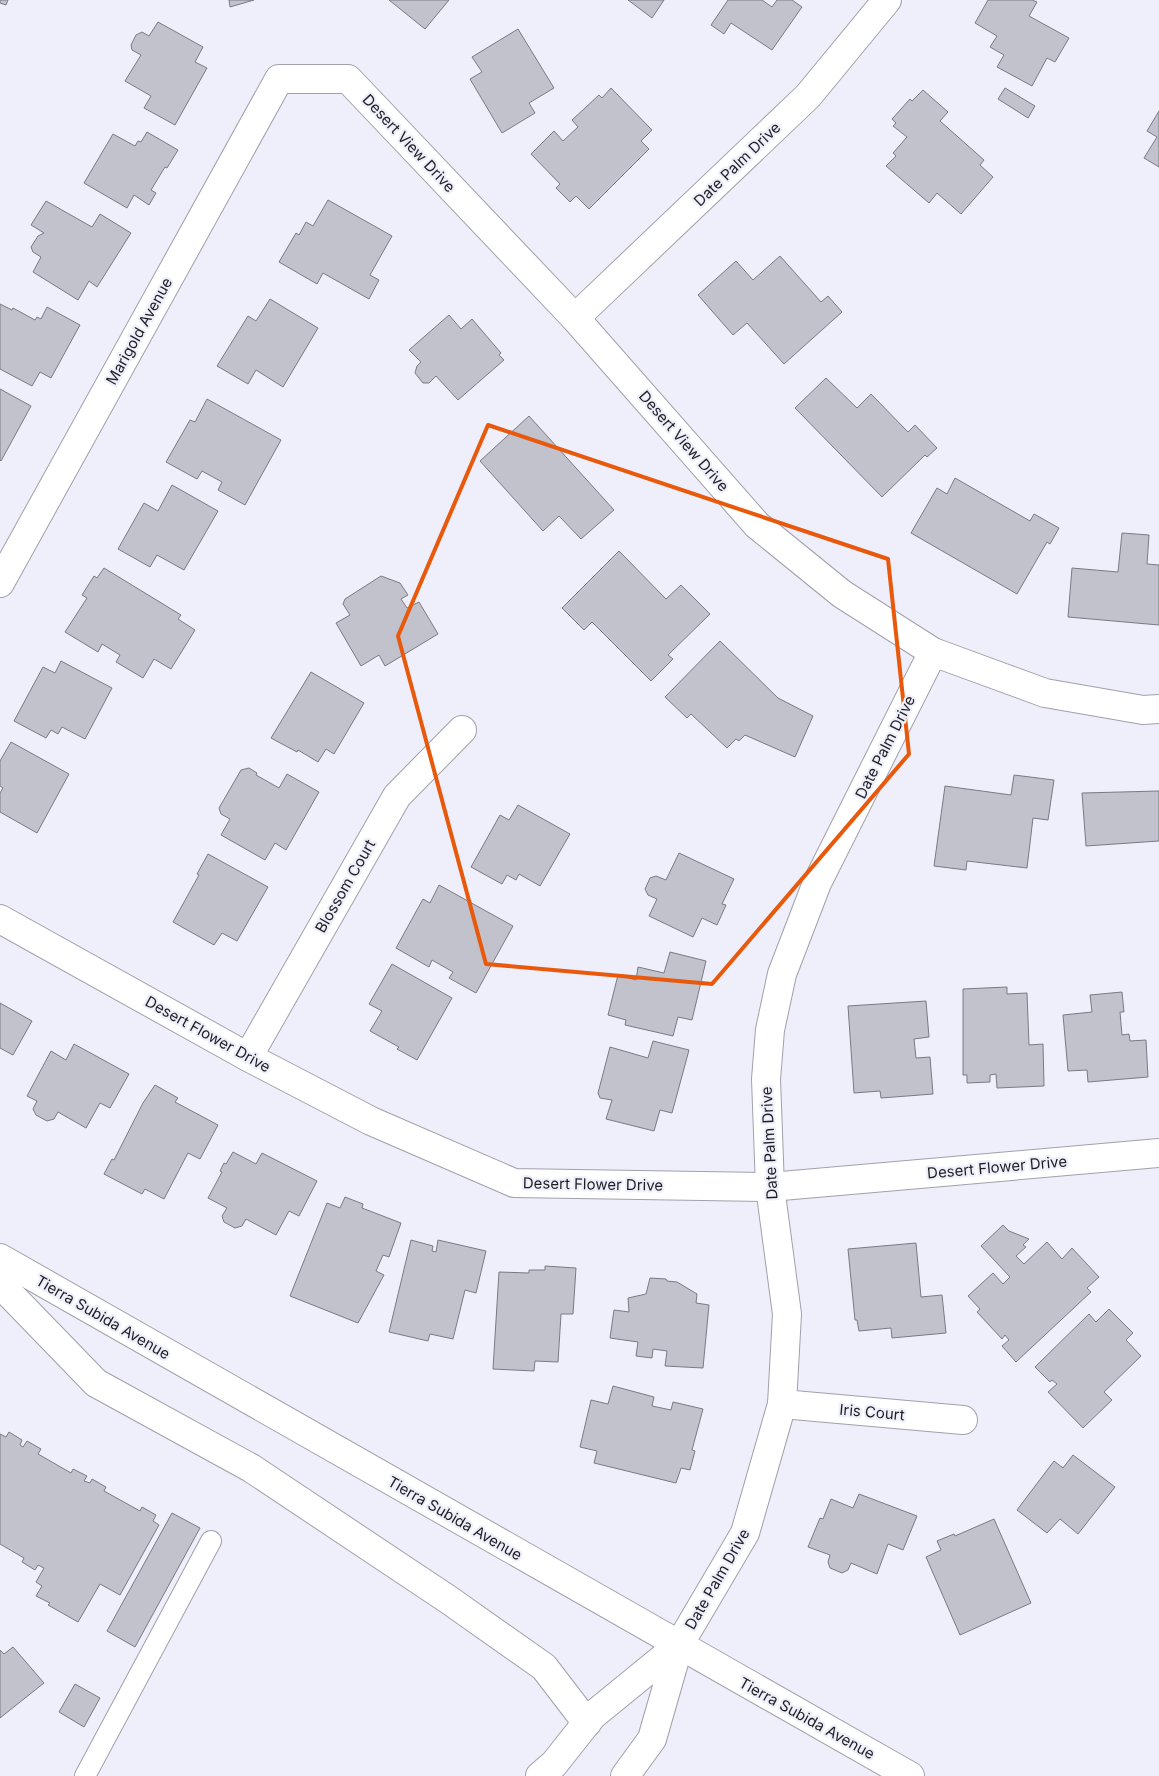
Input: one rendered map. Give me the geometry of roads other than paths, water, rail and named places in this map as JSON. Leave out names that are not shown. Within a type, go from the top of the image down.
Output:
[{"type":"street","name":"Date Palm Drive","points":[[575,318],[808,96],[887,0]]},
{"type":"street","name":"Desert View Drive","points":[[279,79],[348,78],[575,318],[757,524],[842,594],[934,652],[1045,693],[1143,710],[1159,709]]},
{"type":"street","name":"Marigold Avenue","points":[[0,583],[279,79]]},
{"type":"street","name":"Date Palm Drive","points":[[625,1776],[652,1739],[679,1645],[745,1533],[782,1404],[788,1314],[770,1187],[766,1079],[770,1030],[782,974],[817,884],[934,652]]},
{"type":"street","name":"Blossom Court","points":[[248,1057],[397,796],[462,730]]},
{"type":"street","name":"Desert Flower Drive","points":[[0,919],[248,1057],[371,1121],[514,1183],[770,1187],[1159,1153]]},
{"type":"street","name":"Tierra Subida Avenue","points":[[0,1258],[910,1776]]},
{"type":"street","points":[[0,1284],[96,1383],[251,1468],[449,1600],[544,1667],[587,1723]]},
{"type":"street","name":"Iris Court","points":[[782,1404],[963,1420]]},
{"type":"street","name":"Date Palm Drive","points":[[540,1776],[554,1764],[596,1713],[679,1645]]},
{"type":"lane","points":[[85,1776],[212,1542]]}]
